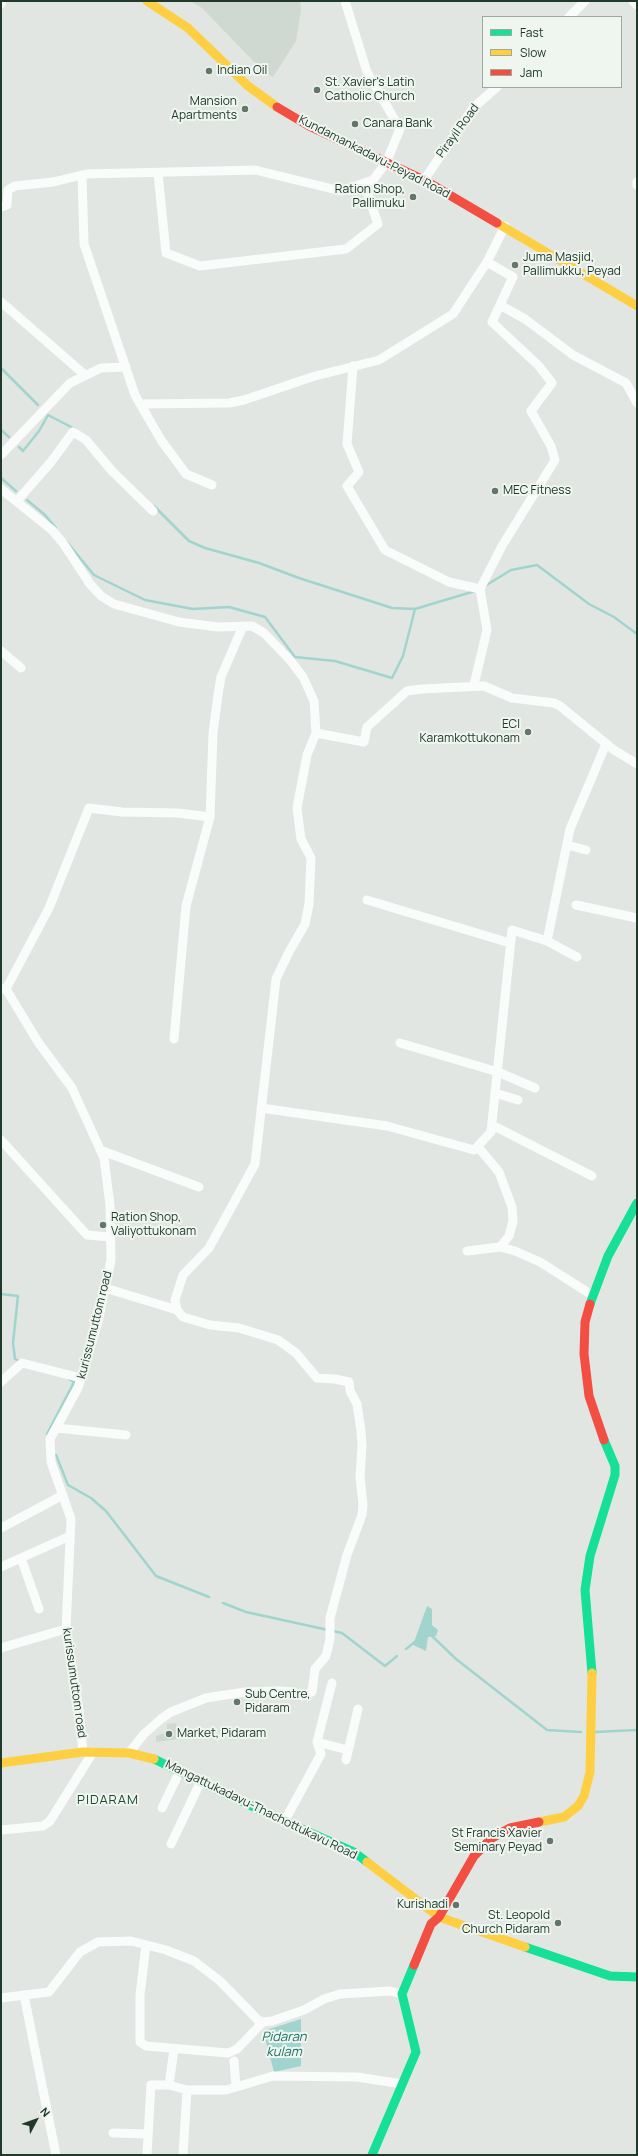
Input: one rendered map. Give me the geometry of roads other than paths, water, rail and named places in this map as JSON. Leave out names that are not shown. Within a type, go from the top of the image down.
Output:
[{"type":"main road","name":"Kundamankadavu-Peyad Road","points":[[147,1],[188,28],[248,86],[279,108],[309,126],[424,180],[637,306]]},
{"type":"main road","points":[[372,2155],[416,2052],[402,1994],[431,1924],[439,1917],[474,1856],[492,1838],[510,1828],[547,1822],[564,1816],[578,1806],[588,1783],[590,1772],[592,1668],[585,1590],[590,1556],[615,1471],[615,1466],[594,1414],[585,1374],[585,1322],[592,1295],[608,1256],[637,1203]]},
{"type":"main road","name":"Mangattukadavu-Thachottukavu Road","points":[[1,1762],[83,1752],[129,1753],[148,1756],[284,1822],[354,1852],[439,1917],[610,1976],[637,1977]]},
{"type":"street","points":[[1,207],[7,205],[8,190],[15,186],[53,182],[82,175],[255,170],[341,191],[373,180],[386,163],[400,129],[367,72],[345,1]]},
{"type":"street","points":[[570,16],[585,1]]},
{"type":"street","points":[[633,1],[637,5]]},
{"type":"street","name":"Pirayil Road","points":[[424,180],[473,108],[496,88]]},
{"type":"street","points":[[158,173],[166,253],[200,266],[346,249],[378,224],[364,183]]},
{"type":"street","points":[[82,175],[84,244],[135,395],[161,440],[186,474],[212,484]]},
{"type":"street","points":[[140,404],[229,403],[378,360],[453,314],[487,262],[504,226]]},
{"type":"street","points":[[474,685],[487,630],[480,589],[502,546],[555,460],[551,446],[531,411],[552,383],[539,366],[492,322],[513,277],[487,262]]},
{"type":"street","points":[[1,302],[85,375]]},
{"type":"street","points":[[500,305],[525,319],[573,355],[626,384],[637,403]]},
{"type":"street","points":[[353,366],[347,444],[359,472],[346,486],[385,550],[449,582],[480,589]]},
{"type":"street","points":[[1,455],[70,384],[101,368],[126,367]]},
{"type":"street","points":[[17,501],[51,462],[73,432],[86,440],[112,471],[153,511]]},
{"type":"street","points":[[1,489],[52,530],[63,543],[90,584],[101,596],[114,604],[179,622],[218,627],[252,626],[264,633],[303,677],[314,701],[316,732],[307,755],[297,808],[301,839],[310,858],[309,904],[305,924],[276,979],[255,1164],[209,1248],[183,1275],[175,1300],[177,1310],[182,1317],[239,1328],[278,1340],[296,1353],[317,1378],[335,1379],[349,1382],[359,1416],[362,1446],[360,1477],[363,1504],[362,1515],[347,1555],[330,1622],[330,1639],[326,1656],[315,1669],[312,1692],[303,1696],[278,1691],[245,1692],[206,1698],[171,1712],[144,1734],[129,1753]]},
{"type":"street","points":[[174,1039],[186,906],[210,817],[213,733],[221,677],[243,626]]},
{"type":"street","points":[[1,651],[21,668]]},
{"type":"street","points":[[316,732],[364,742],[367,727],[407,691],[422,688],[474,685],[484,686],[512,698],[554,703],[606,744],[637,764]]},
{"type":"street","points":[[547,941],[570,829],[606,744]]},
{"type":"street","points":[[4,989],[49,908],[89,808],[122,812],[178,813],[210,817]]},
{"type":"street","points":[[567,845],[586,850]]},
{"type":"street","points":[[367,900],[510,943]]},
{"type":"street","points":[[576,905],[637,918]]},
{"type":"street","points":[[261,1108],[387,1126],[474,1150],[491,1132],[512,930],[547,941],[577,957]]},
{"type":"street","name":"kurissumuttom road","points":[[4,989],[38,1042],[72,1088],[104,1158],[110,1205],[111,1260],[98,1322],[78,1388],[50,1439],[51,1462],[71,1519],[66,1629],[79,1710],[83,1752]]},
{"type":"street","points":[[400,1043],[498,1072],[535,1088]]},
{"type":"street","points":[[495,1093],[518,1100]]},
{"type":"street","points":[[492,1126],[592,1176]]},
{"type":"street","points":[[1,1140],[87,1235],[110,1238]]},
{"type":"street","points":[[478,1147],[499,1172],[512,1207],[513,1221],[509,1236],[500,1247]]},
{"type":"street","points":[[100,1150],[199,1187]]},
{"type":"street","points":[[467,1250],[500,1247],[540,1262],[592,1295]]},
{"type":"street","points":[[105,1288],[177,1310]]},
{"type":"street","points":[[1,1382],[22,1363],[81,1378]]},
{"type":"street","points":[[56,1428],[126,1435]]},
{"type":"street","points":[[1,1528],[63,1495]]},
{"type":"street","points":[[1,1566],[70,1536]]},
{"type":"street","points":[[21,1558],[39,1609]]},
{"type":"street","points":[[1,1648],[66,1629]]},
{"type":"street","points":[[284,1822],[322,1754],[317,1742],[332,1683]]},
{"type":"street","points":[[346,1760],[358,1709]]},
{"type":"street","points":[[317,1742],[348,1750]]},
{"type":"street","points":[[1,1830],[43,1826],[50,1821],[93,1752]]},
{"type":"street","points":[[162,1808],[180,1771]]},
{"type":"street","points":[[171,1844],[201,1781]]},
{"type":"street","points":[[1,1998],[49,1992],[80,1952],[98,1942],[131,1941],[166,1950],[194,1961],[220,1981],[263,2022]]},
{"type":"street","points":[[146,1945],[140,1995],[140,2042],[146,2046],[228,2054],[237,2049],[263,2022],[272,2021],[304,2010],[324,1999],[340,1994],[390,1991],[402,1994]]},
{"type":"street","points":[[24,1995],[56,2155]]},
{"type":"street","points":[[169,2085],[174,2049]]},
{"type":"street","points":[[234,2061],[236,2087]]},
{"type":"street","points":[[147,2155],[151,2085],[169,2085],[187,2090],[226,2090],[273,2076],[357,2077],[402,2084]]},
{"type":"street","points":[[183,2155],[187,2090]]},
{"type":"street","points":[[113,2133],[148,2134]]},
{"type":"water","points":[[427,1606],[432,1609],[432,1625],[438,1630],[436,1636],[428,1637],[426,1651],[413,1645]]},
{"type":"water","name":"Pidaran kulam","points":[[301,2019],[301,2066],[274,2072],[263,2031]]},
{"type":"waterway","points":[[1,368],[38,405]]},
{"type":"waterway","points":[[19,447],[23,451],[39,431],[48,415],[75,429]]},
{"type":"waterway","points":[[1,430],[9,437]]},
{"type":"waterway","points":[[1,478],[16,491]]},
{"type":"waterway","points":[[27,500],[45,515],[56,528]]},
{"type":"waterway","points":[[154,506],[189,541],[205,548],[259,563],[299,578],[392,608],[415,609],[475,591]]},
{"type":"waterway","points":[[66,541],[94,575],[145,600],[193,609],[229,607],[265,617],[295,657],[335,661],[392,678],[403,656],[415,609]]},
{"type":"waterway","points":[[485,586],[511,570],[537,565],[589,604],[614,617],[637,634]]},
{"type":"waterway","points":[[1,1294],[18,1296],[13,1343],[15,1359],[21,1362]]},
{"type":"waterway","points":[[47,1434],[74,1382],[69,1379]]},
{"type":"waterway","points":[[56,1455],[68,1485],[91,1498],[106,1511],[156,1576],[209,1597]]},
{"type":"waterway","points":[[223,1603],[246,1612],[342,1633],[385,1666],[397,1656]]},
{"type":"waterway","points":[[431,1635],[456,1659],[547,1730],[581,1732]]},
{"type":"waterway","points":[[406,1649],[416,1641]]},
{"type":"waterway","points":[[595,1732],[637,1730]]},
{"type":"place","name":"Indian Oil","points":[[209,71]]},
{"type":"place","name":"St. Xavier's Latin Catholic Church","points":[[317,90]]},
{"type":"place","name":"Mansion Apartments","points":[[245,109]]},
{"type":"place","name":"Canara Bank","points":[[355,124]]},
{"type":"place","name":"Ration Shop, Pallimuku","points":[[413,197]]},
{"type":"place","name":"Juma Masjid, Pallimukku, Peyad","points":[[515,265]]},
{"type":"place","name":"MEC Fitness","points":[[495,491]]},
{"type":"place","name":"ECI Karamkottukonam","points":[[528,732]]},
{"type":"place","name":"Ration Shop, Valiyottukonam","points":[[103,1225]]},
{"type":"place","name":"Sub Centre, Pidaram","points":[[237,1702]]},
{"type":"place","name":"Market, Pidaram","points":[[169,1734]]},
{"type":"place","name":"St Francis Xavier Seminary Peyad","points":[[550,1841]]},
{"type":"place","name":"Kurishadi","points":[[456,1905]]},
{"type":"place","name":"St. Leopold Church Pidaram","points":[[558,1923]]},
{"type":"district","name":"PIDARAM","points":[[108,1800]]}]
